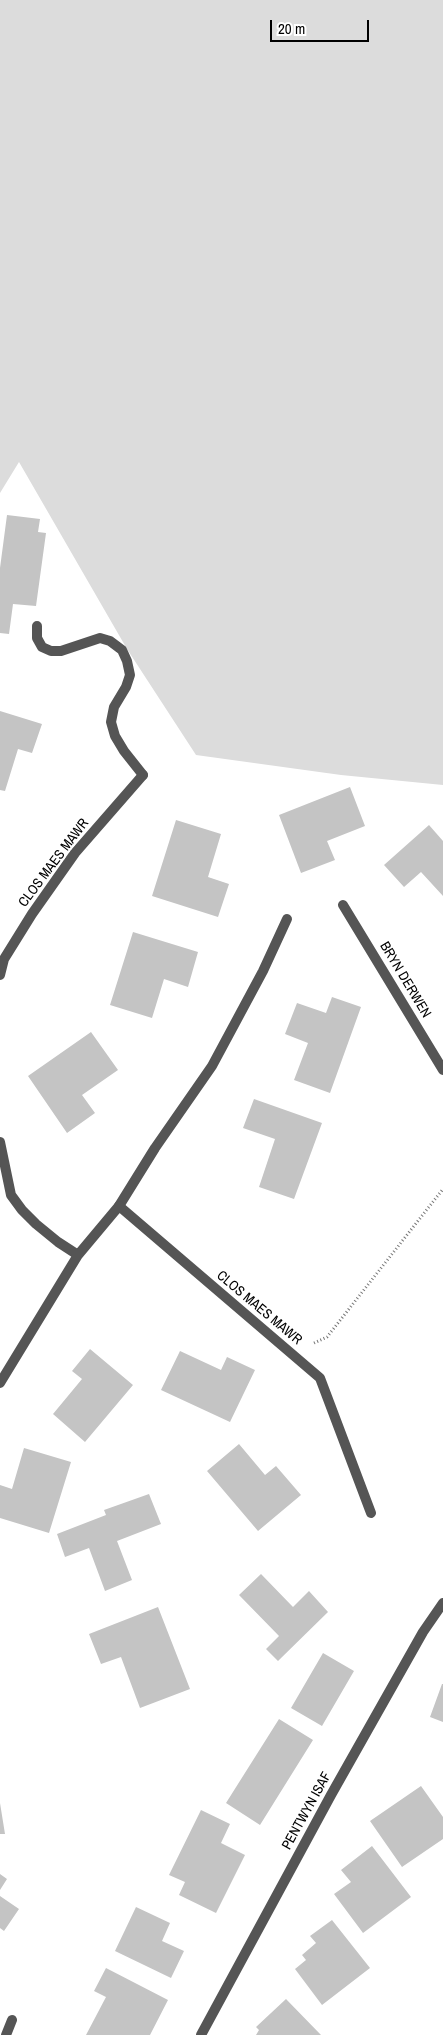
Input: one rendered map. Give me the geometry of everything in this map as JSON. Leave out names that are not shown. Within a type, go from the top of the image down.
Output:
[{"type":"street","name":"CLOS MAES MAWR","points":[[0,975],[4,959],[32,914],[75,852],[143,775],[135,767],[120,744],[111,722],[114,707],[126,687],[130,675],[122,650],[100,638],[61,651],[51,651],[42,648],[37,638],[37,626]]},
{"type":"street","name":"BRYN DERWEN","points":[[344,904],[443,1070]]},
{"type":"street","points":[[0,1382],[78,1255],[119,1206],[155,1148],[212,1066],[263,971],[286,919]]},
{"type":"street","points":[[0,1142],[11,1196],[36,1224],[78,1255]]},
{"type":"street","name":"CLOS MAES MAWR","points":[[119,1206],[320,1378],[371,1513]]},
{"type":"street","name":"PENTWYN ISAF","points":[[201,2035],[331,1795],[424,1632],[443,1603]]},
{"type":"street","points":[[6,2035],[12,2020]]},
{"type":"path","points":[[327,1337],[443,1188]]},
{"type":"shaded area","points":[[0,0],[443,0],[443,785],[341,775],[196,755],[127,649],[19,462],[0,493]]},
{"type":"building","points":[[7,515],[40,519],[38,532],[46,533],[36,606],[13,604],[9,634],[0,633],[0,568]]},
{"type":"building","points":[[0,711],[42,724],[32,753],[18,749],[5,791],[0,790]]},
{"type":"building","points":[[350,787],[365,826],[327,841],[335,860],[301,873],[279,815]]},
{"type":"building","points":[[176,820],[221,834],[208,877],[229,884],[218,917],[152,896]]},
{"type":"building","points":[[429,825],[443,841],[443,896],[421,872],[404,887],[384,865]]},
{"type":"building","points":[[133,932],[198,952],[188,987],[164,979],[152,1018],[110,1005]]},
{"type":"building","points":[[332,997],[361,1007],[330,1093],[294,1080],[308,1043],[285,1034],[297,1003],[326,1013]]},
{"type":"building","points":[[91,1032],[118,1070],[82,1095],[95,1113],[67,1133],[28,1076]]},
{"type":"building","points":[[254,1099],[322,1123],[294,1199],[259,1187],[275,1139],[243,1128]]},
{"type":"building","points":[[90,1349],[133,1385],[85,1442],[53,1414],[82,1379],[72,1371]]},
{"type":"building","points":[[180,1351],[221,1370],[227,1357],[255,1370],[230,1422],[161,1390]]},
{"type":"building","points":[[239,1444],[265,1475],[276,1466],[301,1495],[258,1531],[207,1471]]},
{"type":"building","points":[[24,1448],[71,1462],[49,1533],[0,1518],[0,1485],[12,1489]]},
{"type":"building","points":[[149,1494],[161,1524],[117,1541],[132,1580],[105,1591],[89,1548],[65,1557],[57,1534],[106,1515],[104,1510]]},
{"type":"building","points":[[261,1574],[293,1607],[309,1591],[328,1612],[278,1661],[266,1649],[279,1636],[239,1595]]},
{"type":"building","points":[[158,1607],[190,1689],[140,1708],[121,1657],[101,1664],[89,1634]]},
{"type":"building","points":[[323,1653],[354,1671],[322,1726],[291,1708]]},
{"type":"building","points":[[443,1684],[443,1722],[430,1717]]},
{"type":"building","points":[[279,1719],[313,1740],[260,1825],[226,1803]]},
{"type":"building","points":[[421,1786],[443,1817],[443,1839],[402,1867],[370,1821]]},
{"type":"building","points":[[0,1803],[5,1834],[0,1834]]},
{"type":"building","points":[[201,1810],[230,1824],[221,1843],[245,1855],[216,1913],[179,1895],[185,1882],[169,1875]]},
{"type":"building","points":[[372,1846],[411,1897],[363,1933],[334,1894],[351,1882],[341,1870]]},
{"type":"building","points":[[0,1874],[7,1879],[0,1890]]},
{"type":"building","points":[[0,1896],[19,1909],[4,1931],[0,1928]]},
{"type":"building","points":[[136,1907],[170,1923],[162,1941],[184,1951],[171,1978],[115,1951]]},
{"type":"building","points":[[332,1920],[370,1968],[322,2005],[295,1969],[306,1960],[302,1955],[316,1943],[310,1936]]},
{"type":"building","points":[[106,1968],[168,2000],[150,2035],[86,2035],[106,1997],[94,1991]]},
{"type":"building","points":[[286,1999],[321,2035],[256,2035],[259,2030],[256,2027]]}]
